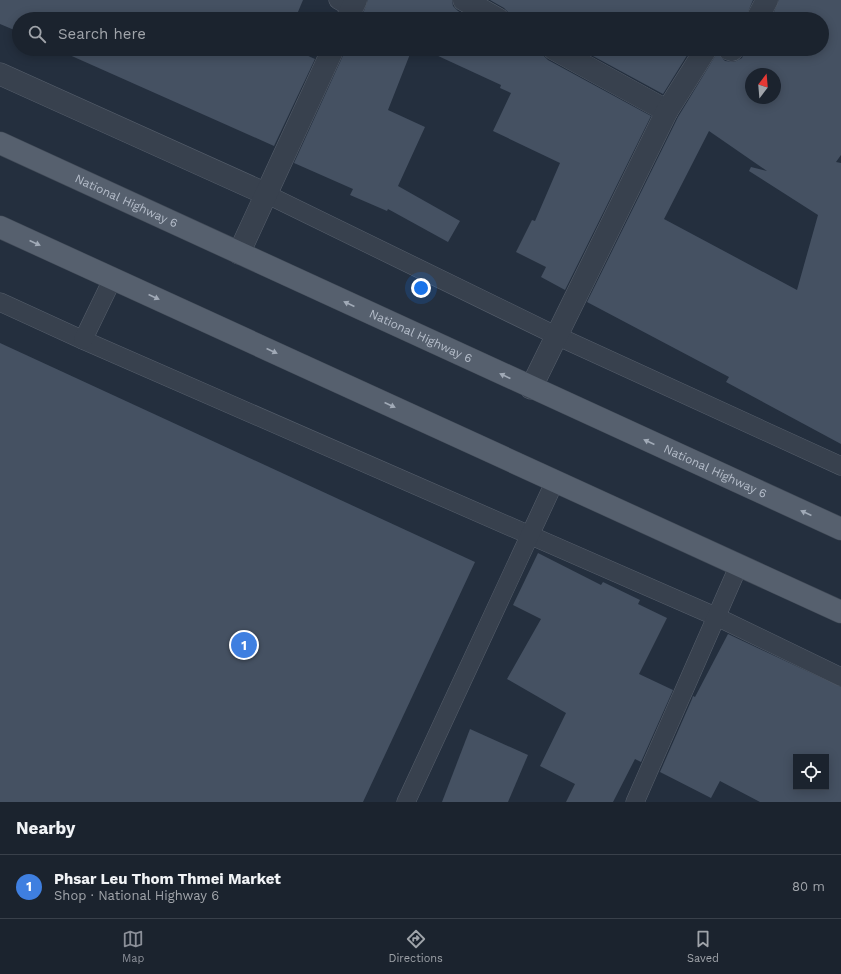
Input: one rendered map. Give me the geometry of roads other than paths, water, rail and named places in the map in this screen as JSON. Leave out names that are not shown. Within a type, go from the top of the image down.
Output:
[{"type":"main road","name":"National Highway 6","points":[[0,143],[841,529]]},
{"type":"main road","points":[[0,227],[841,612]]},
{"type":"street","points":[[464,0],[485,12]]},
{"type":"street","points":[[761,12],[767,0]]},
{"type":"street","points":[[239,253],[330,56]]},
{"type":"street","points":[[567,56],[667,111]]},
{"type":"street","points":[[531,388],[667,111],[702,56]]},
{"type":"street","points":[[0,74],[266,194]]},
{"type":"lane","points":[[266,194],[557,336],[841,466]]},
{"type":"lane","points":[[83,340],[113,278]]},
{"type":"lane","points":[[0,302],[83,340],[717,617],[841,677]]},
{"type":"lane","points":[[406,802],[529,534],[555,481]]},
{"type":"lane","points":[[635,802],[739,566]]},
{"type":"place","name":"Phsar Leu Thom Thmei Market","points":[[244,645]]}]
